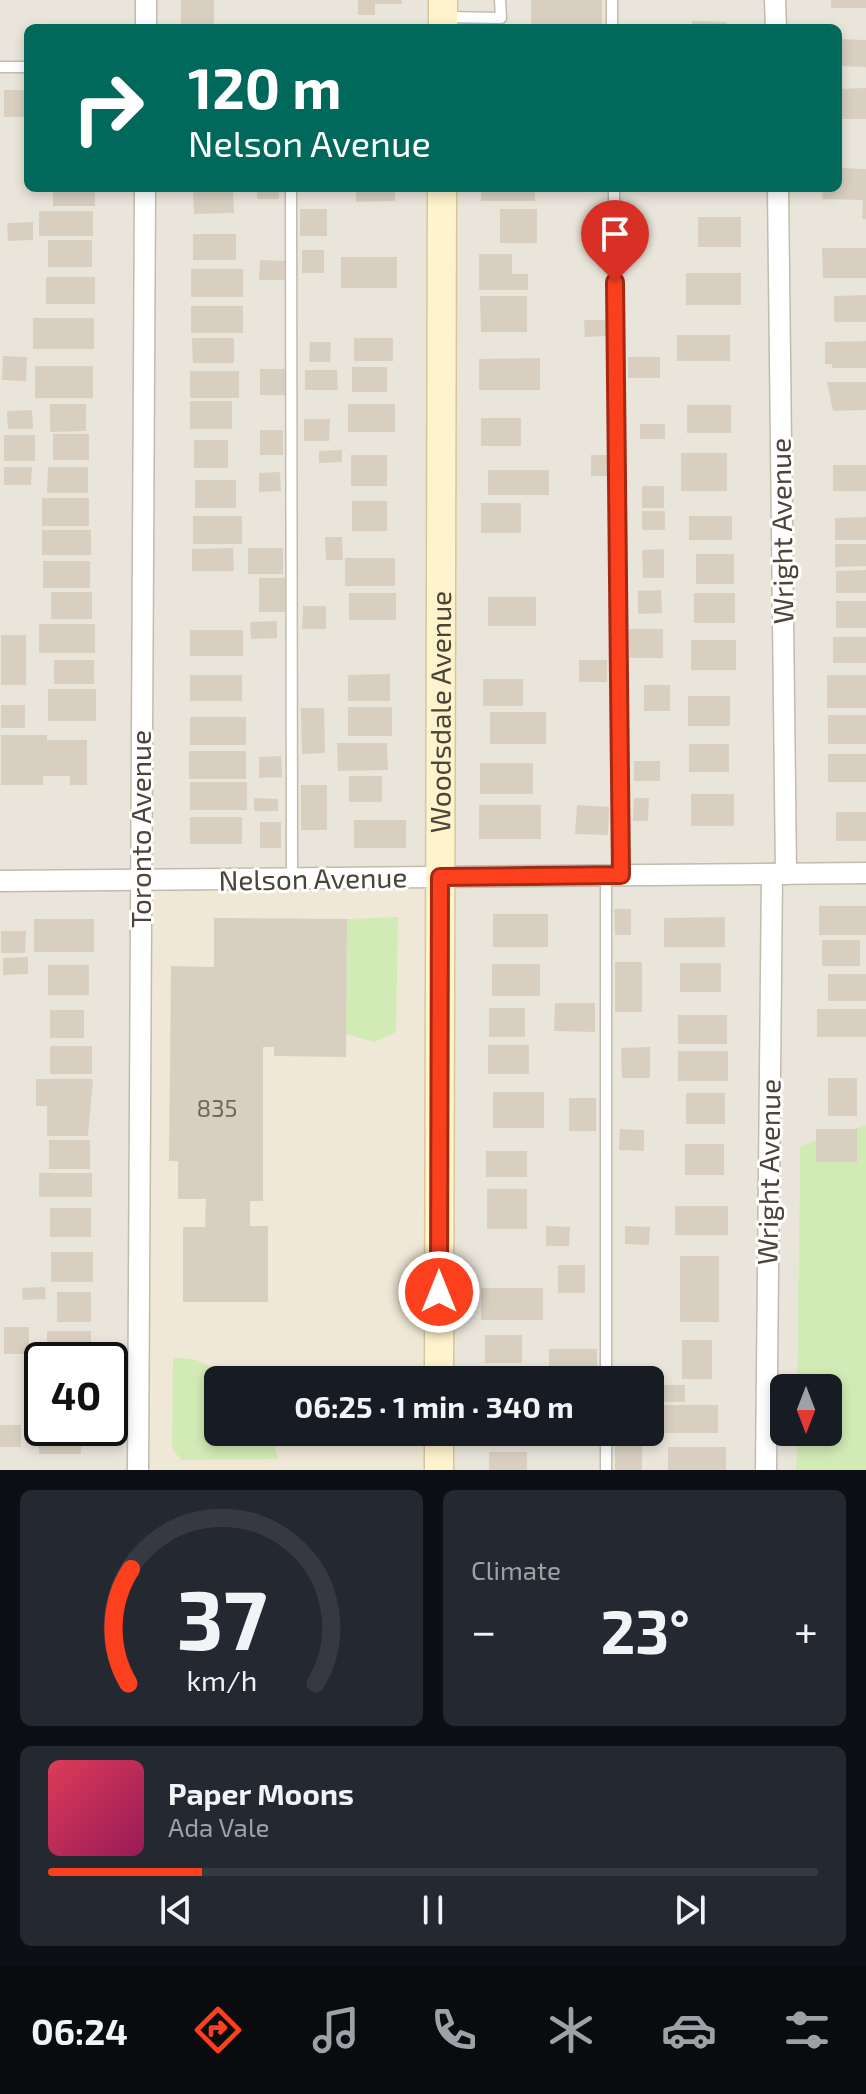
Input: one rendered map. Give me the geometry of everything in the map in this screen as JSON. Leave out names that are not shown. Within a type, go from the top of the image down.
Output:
[{"type":"street","points":[[146,0],[146,24]]},
{"type":"street","points":[[775,0],[776,24]]},
{"type":"street","name":"Toronto Avenue","points":[[138,1470],[145,192]]},
{"type":"street","name":"Woodsdale Avenue","points":[[439,1366],[442,192]]},
{"type":"street","name":"Wright Avenue","points":[[766,1470],[779,874],[778,192]]},
{"type":"street","name":"Nelson Avenue","points":[[0,881],[866,873]]},
{"type":"street","points":[[439,1446],[439,1470]]},
{"type":"lane","points":[[443,15],[501,18],[500,0]]},
{"type":"lane","points":[[612,0],[612,24]]},
{"type":"lane","points":[[0,67],[24,67]]},
{"type":"lane","points":[[291,192],[292,879]]},
{"type":"lane","points":[[606,1366],[613,876],[614,192]]},
{"type":"lane","points":[[606,1446],[606,1470]]},
{"type":"shaded area","points":[[0,0],[866,0],[866,1125],[800,1147],[797,1374],[770,1374],[770,1446],[797,1446],[796,1470],[0,1470]]},
{"type":"shaded area","points":[[440,877],[439,1366],[204,1366],[204,1446],[439,1446],[439,1470],[138,1470],[140,880]]},
{"type":"green space","points":[[398,917],[396,1032],[374,1042],[346,1034],[347,919]]},
{"type":"green space","points":[[866,1125],[866,1470],[796,1470],[797,1446],[842,1446],[842,1374],[797,1374],[800,1146]]},
{"type":"green space","points":[[173,1357],[196,1360],[209,1366],[204,1366],[204,1446],[275,1446],[278,1459],[181,1460],[172,1448]]},
{"type":"building","points":[[181,0],[214,0],[214,24],[181,24]]},
{"type":"building","points":[[358,0],[402,0],[402,4],[375,4],[375,15],[358,15]]},
{"type":"building","points":[[531,0],[602,0],[602,24],[531,24]]},
{"type":"building","points":[[831,0],[866,0],[866,8],[831,8]]},
{"type":"building","points":[[692,21],[727,22],[727,24],[692,24]]},
{"type":"building","points":[[842,39],[866,40],[866,67],[842,66]]},
{"type":"building","points":[[866,88],[866,119],[842,119],[842,89]]},
{"type":"building","points":[[4,90],[24,90],[24,117],[4,117]]},
{"type":"building","points":[[842,168],[866,169],[866,219],[862,219],[863,200],[822,199],[823,192],[842,192]]},
{"type":"building","points":[[53,192],[95,192],[95,206],[53,206]]},
{"type":"building","points":[[193,192],[233,192],[234,213],[194,214]]},
{"type":"building","points":[[257,192],[279,192],[279,199],[257,199]]},
{"type":"building","points":[[356,192],[395,192],[395,201],[356,202]]},
{"type":"building","points":[[481,192],[535,192],[535,201],[481,201]]},
{"type":"building","points":[[300,209],[327,209],[327,236],[300,236]]},
{"type":"building","points":[[500,209],[537,209],[537,243],[500,243]]},
{"type":"building","points":[[39,211],[93,211],[93,236],[39,236]]},
{"type":"building","points":[[698,217],[741,217],[741,247],[698,247]]},
{"type":"building","points":[[33,222],[33,240],[8,241],[7,223]]},
{"type":"building","points":[[193,234],[236,234],[236,260],[193,260]]},
{"type":"building","points":[[48,240],[92,240],[92,267],[48,267]]},
{"type":"building","points":[[822,248],[866,248],[866,278],[823,278]]},
{"type":"building","points":[[302,250],[324,250],[324,273],[302,273]]},
{"type":"building","points":[[479,254],[512,254],[512,274],[528,274],[528,290],[479,290]]},
{"type":"building","points":[[341,257],[397,257],[397,288],[341,288]]},
{"type":"building","points":[[260,260],[285,261],[285,280],[259,280]]},
{"type":"building","points":[[191,269],[243,269],[243,297],[191,297]]},
{"type":"building","points":[[686,273],[741,273],[741,305],[686,305]]},
{"type":"building","points":[[46,277],[95,277],[95,304],[46,304]]},
{"type":"building","points":[[866,295],[866,322],[834,322],[834,296]]},
{"type":"building","points":[[480,296],[527,296],[527,332],[481,332]]},
{"type":"building","points":[[191,306],[243,306],[243,333],[191,333]]},
{"type":"building","points":[[33,318],[94,318],[94,349],[33,349]]},
{"type":"building","points":[[584,320],[607,320],[607,336],[585,337]]},
{"type":"building","points":[[677,335],[730,335],[730,361],[677,361]]},
{"type":"building","points":[[192,338],[234,338],[234,363],[193,363]]},
{"type":"building","points":[[354,338],[393,338],[393,361],[354,361]]},
{"type":"building","points":[[866,341],[866,368],[832,368],[832,364],[825,364],[825,342]]},
{"type":"building","points":[[310,342],[331,342],[330,362],[309,362]]},
{"type":"building","points":[[3,356],[27,357],[26,381],[2,380]]},
{"type":"building","points":[[628,357],[660,357],[660,378],[628,378]]},
{"type":"building","points":[[540,358],[540,390],[479,390],[479,359]]},
{"type":"building","points":[[35,366],[93,366],[93,398],[35,398]]},
{"type":"building","points":[[352,367],[387,367],[387,392],[352,392]]},
{"type":"building","points":[[260,369],[285,369],[285,395],[260,395]]},
{"type":"building","points":[[305,370],[337,370],[338,390],[305,390]]},
{"type":"building","points":[[190,371],[239,371],[239,398],[190,398]]},
{"type":"building","points":[[827,382],[866,382],[866,410],[833,411]]},
{"type":"building","points":[[190,401],[232,401],[232,429],[190,429]]},
{"type":"building","points":[[50,404],[86,404],[86,431],[50,432]]},
{"type":"building","points":[[348,404],[395,404],[395,432],[348,432]]},
{"type":"building","points":[[687,405],[731,405],[731,433],[687,433]]},
{"type":"building","points":[[32,410],[33,429],[8,429],[7,411]]},
{"type":"building","points":[[481,418],[521,418],[521,446],[481,446]]},
{"type":"building","points":[[304,419],[330,419],[329,441],[304,441]]},
{"type":"building","points":[[640,424],[665,424],[665,439],[640,439]]},
{"type":"building","points":[[260,430],[283,430],[283,455],[260,455]]},
{"type":"building","points":[[53,434],[89,434],[89,460],[53,460]]},
{"type":"building","points":[[4,435],[35,435],[35,461],[4,461]]},
{"type":"building","points":[[194,440],[228,440],[228,468],[194,468]]},
{"type":"building","points":[[342,450],[342,462],[319,463],[319,451]]},
{"type":"building","points":[[681,453],[727,453],[727,491],[681,491]]},
{"type":"building","points":[[351,455],[387,455],[387,486],[351,486]]},
{"type":"building","points":[[591,455],[609,455],[609,476],[591,476]]},
{"type":"building","points":[[833,465],[866,465],[866,491],[833,491]]},
{"type":"building","points":[[4,467],[32,467],[31,485],[4,485]]},
{"type":"building","points":[[48,467],[88,467],[88,493],[47,493]]},
{"type":"building","points":[[488,470],[549,470],[549,495],[488,495]]},
{"type":"building","points":[[280,472],[281,491],[259,492],[259,473]]},
{"type":"building","points":[[195,480],[236,480],[236,508],[195,508]]},
{"type":"building","points":[[642,486],[664,486],[664,508],[642,508]]},
{"type":"building","points":[[42,498],[89,498],[89,526],[42,526]]},
{"type":"building","points":[[352,501],[387,501],[387,531],[352,531]]},
{"type":"building","points":[[481,503],[521,503],[521,533],[481,533]]},
{"type":"building","points":[[642,511],[665,511],[665,530],[642,530]]},
{"type":"building","points":[[193,516],[242,516],[242,544],[193,544]]},
{"type":"building","points":[[689,516],[732,516],[732,540],[689,540]]},
{"type":"building","points":[[866,517],[866,540],[835,540],[835,518]]},
{"type":"building","points":[[42,530],[91,530],[91,555],[42,555]]},
{"type":"building","points":[[325,537],[342,537],[343,560],[326,560]]},
{"type":"building","points":[[835,544],[866,544],[866,566],[835,567]]},
{"type":"building","points":[[233,548],[234,571],[192,571],[192,549]]},
{"type":"building","points":[[248,548],[283,548],[283,574],[248,574]]},
{"type":"building","points":[[664,549],[664,578],[643,578],[642,550]]},
{"type":"building","points":[[696,554],[734,554],[734,584],[696,584]]},
{"type":"building","points":[[345,558],[395,558],[395,586],[345,586]]},
{"type":"building","points":[[43,561],[90,561],[90,588],[43,588]]},
{"type":"building","points":[[866,570],[866,593],[836,593],[836,571]]},
{"type":"building","points":[[259,578],[285,578],[285,612],[259,612]]},
{"type":"building","points":[[661,590],[662,613],[638,614],[638,591]]},
{"type":"building","points":[[51,592],[92,592],[92,619],[51,619]]},
{"type":"building","points":[[349,593],[396,593],[396,620],[349,620]]},
{"type":"building","points":[[694,593],[735,593],[735,623],[694,623]]},
{"type":"building","points":[[488,597],[536,597],[536,626],[488,626]]},
{"type":"building","points":[[836,601],[866,601],[866,628],[836,628]]},
{"type":"building","points":[[303,606],[326,606],[326,629],[302,629]]},
{"type":"building","points":[[277,621],[277,638],[251,639],[250,622]]},
{"type":"building","points":[[39,624],[95,624],[95,653],[39,653]]},
{"type":"building","points":[[629,629],[663,629],[663,658],[629,658]]},
{"type":"building","points":[[190,630],[243,630],[243,656],[190,656]]},
{"type":"building","points":[[1,635],[26,635],[26,685],[1,685]]},
{"type":"building","points":[[833,637],[866,637],[866,663],[833,663]]},
{"type":"building","points":[[691,640],[736,640],[736,670],[691,670]]},
{"type":"building","points":[[54,660],[94,660],[94,684],[54,684]]},
{"type":"building","points":[[579,660],[607,660],[607,682],[579,682]]},
{"type":"building","points":[[390,674],[390,701],[348,701],[348,675]]},
{"type":"building","points":[[190,675],[242,675],[242,701],[190,701]]},
{"type":"building","points":[[827,675],[866,675],[866,708],[827,708]]},
{"type":"building","points":[[483,679],[523,679],[523,706],[483,706]]},
{"type":"building","points":[[644,685],[670,685],[670,711],[644,711]]},
{"type":"building","points":[[48,689],[96,689],[96,721],[48,721]]},
{"type":"building","points":[[688,696],[730,696],[730,726],[688,726]]},
{"type":"building","points":[[1,705],[25,705],[25,728],[1,728]]},
{"type":"building","points":[[348,707],[392,707],[392,736],[348,736]]},
{"type":"building","points":[[301,708],[324,708],[325,753],[302,754]]},
{"type":"building","points":[[490,712],[546,712],[546,744],[490,744]]},
{"type":"building","points":[[828,715],[866,715],[866,744],[828,744]]},
{"type":"building","points":[[190,717],[246,717],[246,745],[190,745]]},
{"type":"building","points":[[1,735],[47,735],[47,740],[87,740],[87,785],[70,785],[70,776],[43,776],[43,785],[1,785]]},
{"type":"building","points":[[337,743],[387,743],[388,770],[338,771]]},
{"type":"building","points":[[689,744],[729,744],[729,772],[689,772]]},
{"type":"building","points":[[189,751],[246,751],[246,779],[189,779]]},
{"type":"building","points":[[828,754],[866,754],[866,782],[828,782]]},
{"type":"building","points":[[281,756],[282,777],[259,778],[259,757]]},
{"type":"building","points":[[634,761],[660,761],[660,781],[634,781]]},
{"type":"building","points":[[480,763],[533,763],[533,794],[480,794]]},
{"type":"building","points":[[349,776],[382,776],[382,802],[349,802]]},
{"type":"building","points":[[190,782],[247,782],[247,810],[190,810]]},
{"type":"building","points":[[301,785],[327,785],[327,830],[301,830]]},
{"type":"building","points":[[691,794],[734,794],[734,826],[691,826]]},
{"type":"building","points":[[254,798],[278,799],[278,811],[254,811]]},
{"type":"building","points":[[634,798],[649,798],[648,821],[633,821]]},
{"type":"building","points":[[479,805],[541,805],[541,839],[479,839]]},
{"type":"building","points":[[577,805],[609,807],[608,835],[575,834]]},
{"type":"building","points":[[836,812],[866,812],[866,841],[836,841]]},
{"type":"building","points":[[190,817],[242,817],[242,844],[190,844]]},
{"type":"building","points":[[354,820],[406,820],[406,848],[354,848]]},
{"type":"building","points":[[260,822],[281,822],[281,848],[260,848]]},
{"type":"building","points":[[819,906],[866,906],[866,935],[819,935]]},
{"type":"building","points":[[614,909],[631,909],[631,935],[615,935]]},
{"type":"building","points":[[493,914],[548,914],[548,947],[493,947]]},
{"type":"building","points":[[725,917],[725,947],[664,947],[664,918]]},
{"type":"building","points":[[214,918],[347,919],[346,1057],[274,1056],[274,1047],[263,1047],[263,1201],[250,1201],[250,1226],[268,1226],[268,1302],[183,1302],[183,1227],[205,1227],[206,1199],[178,1199],[178,1161],[169,1161],[171,966],[214,967]]},
{"type":"building","points":[[34,919],[94,919],[94,952],[34,952]]},
{"type":"building","points":[[1,931],[26,931],[25,953],[1,953]]},
{"type":"building","points":[[822,940],[860,940],[860,966],[822,966]]},
{"type":"building","points":[[28,957],[28,974],[3,975],[3,958]]},
{"type":"building","points":[[615,962],[642,962],[642,1012],[615,1012]]},
{"type":"building","points":[[680,963],[721,963],[721,992],[680,992]]},
{"type":"building","points":[[492,964],[540,964],[540,996],[492,996]]},
{"type":"building","points":[[48,965],[89,965],[89,995],[48,995]]},
{"type":"building","points":[[828,974],[866,974],[866,1001],[828,1001]]},
{"type":"building","points":[[555,1003],[595,1003],[595,1032],[554,1031]]},
{"type":"building","points":[[489,1008],[525,1008],[525,1037],[489,1037]]},
{"type":"building","points":[[817,1009],[866,1009],[866,1037],[817,1037]]},
{"type":"building","points":[[50,1010],[84,1010],[84,1038],[50,1038]]},
{"type":"building","points":[[678,1015],[727,1015],[727,1044],[678,1044]]},
{"type":"building","points":[[488,1045],[529,1045],[529,1074],[488,1074]]},
{"type":"building","points":[[50,1046],[92,1046],[92,1074],[50,1074]]},
{"type":"building","points":[[650,1047],[650,1078],[622,1078],[621,1048]]},
{"type":"building","points":[[678,1051],[728,1051],[728,1081],[678,1081]]},
{"type":"building","points":[[828,1078],[857,1078],[857,1116],[828,1116]]},
{"type":"building","points":[[36,1079],[93,1079],[88,1136],[47,1136],[47,1106],[36,1106]]},
{"type":"building","points":[[493,1092],[544,1092],[544,1128],[493,1128]]},
{"type":"building","points":[[686,1093],[725,1093],[725,1124],[686,1124]]},
{"type":"building","points":[[569,1098],[596,1098],[596,1131],[569,1131]]},
{"type":"building","points":[[620,1129],[644,1130],[644,1151],[619,1150]]},
{"type":"building","points":[[816,1129],[857,1129],[857,1162],[816,1162]]},
{"type":"building","points":[[49,1140],[90,1140],[90,1169],[49,1169]]},
{"type":"building","points":[[685,1144],[724,1144],[724,1175],[685,1175]]},
{"type":"building","points":[[486,1151],[527,1151],[527,1177],[486,1177]]},
{"type":"building","points":[[39,1173],[92,1173],[92,1197],[39,1197]]},
{"type":"building","points":[[487,1189],[527,1189],[527,1229],[487,1229]]},
{"type":"building","points":[[675,1206],[728,1206],[728,1235],[675,1235]]},
{"type":"building","points":[[50,1208],[91,1208],[91,1237],[50,1237]]},
{"type":"building","points":[[546,1226],[570,1227],[569,1246],[546,1246]]},
{"type":"building","points":[[625,1226],[650,1227],[649,1245],[625,1244]]},
{"type":"building","points":[[51,1252],[93,1252],[93,1282],[51,1282]]},
{"type":"building","points":[[680,1256],[719,1256],[719,1322],[680,1322]]},
{"type":"building","points":[[558,1265],[585,1265],[585,1293],[558,1293]]},
{"type":"building","points":[[45,1287],[46,1299],[23,1300],[22,1288]]},
{"type":"building","points":[[481,1288],[543,1288],[543,1320],[481,1320]]},
{"type":"building","points":[[57,1292],[91,1292],[91,1322],[57,1322]]},
{"type":"building","points":[[4,1327],[29,1327],[29,1342],[24,1342],[24,1354],[4,1354]]},
{"type":"building","points":[[47,1331],[91,1331],[91,1342],[47,1342]]},
{"type":"building","points":[[485,1335],[522,1335],[522,1363],[485,1363]]},
{"type":"building","points":[[682,1340],[712,1340],[712,1379],[682,1379]]},
{"type":"building","points":[[549,1349],[597,1349],[597,1366],[549,1366]]},
{"type":"building","points":[[664,1385],[685,1385],[685,1402],[664,1402]]},
{"type":"building","points":[[664,1405],[718,1405],[718,1433],[664,1433]]},
{"type":"building","points":[[0,1425],[21,1425],[21,1447],[0,1447]]},
{"type":"building","points":[[39,1446],[81,1446],[81,1454],[39,1454]]},
{"type":"building","points":[[615,1446],[642,1446],[642,1470],[615,1470]]},
{"type":"building","points":[[668,1447],[726,1447],[726,1470],[668,1470]]},
{"type":"building","points":[[489,1452],[527,1452],[527,1470],[489,1470]]},
{"type":"route","points":[[439,1292],[440,877],[621,875],[615,282]]}]
